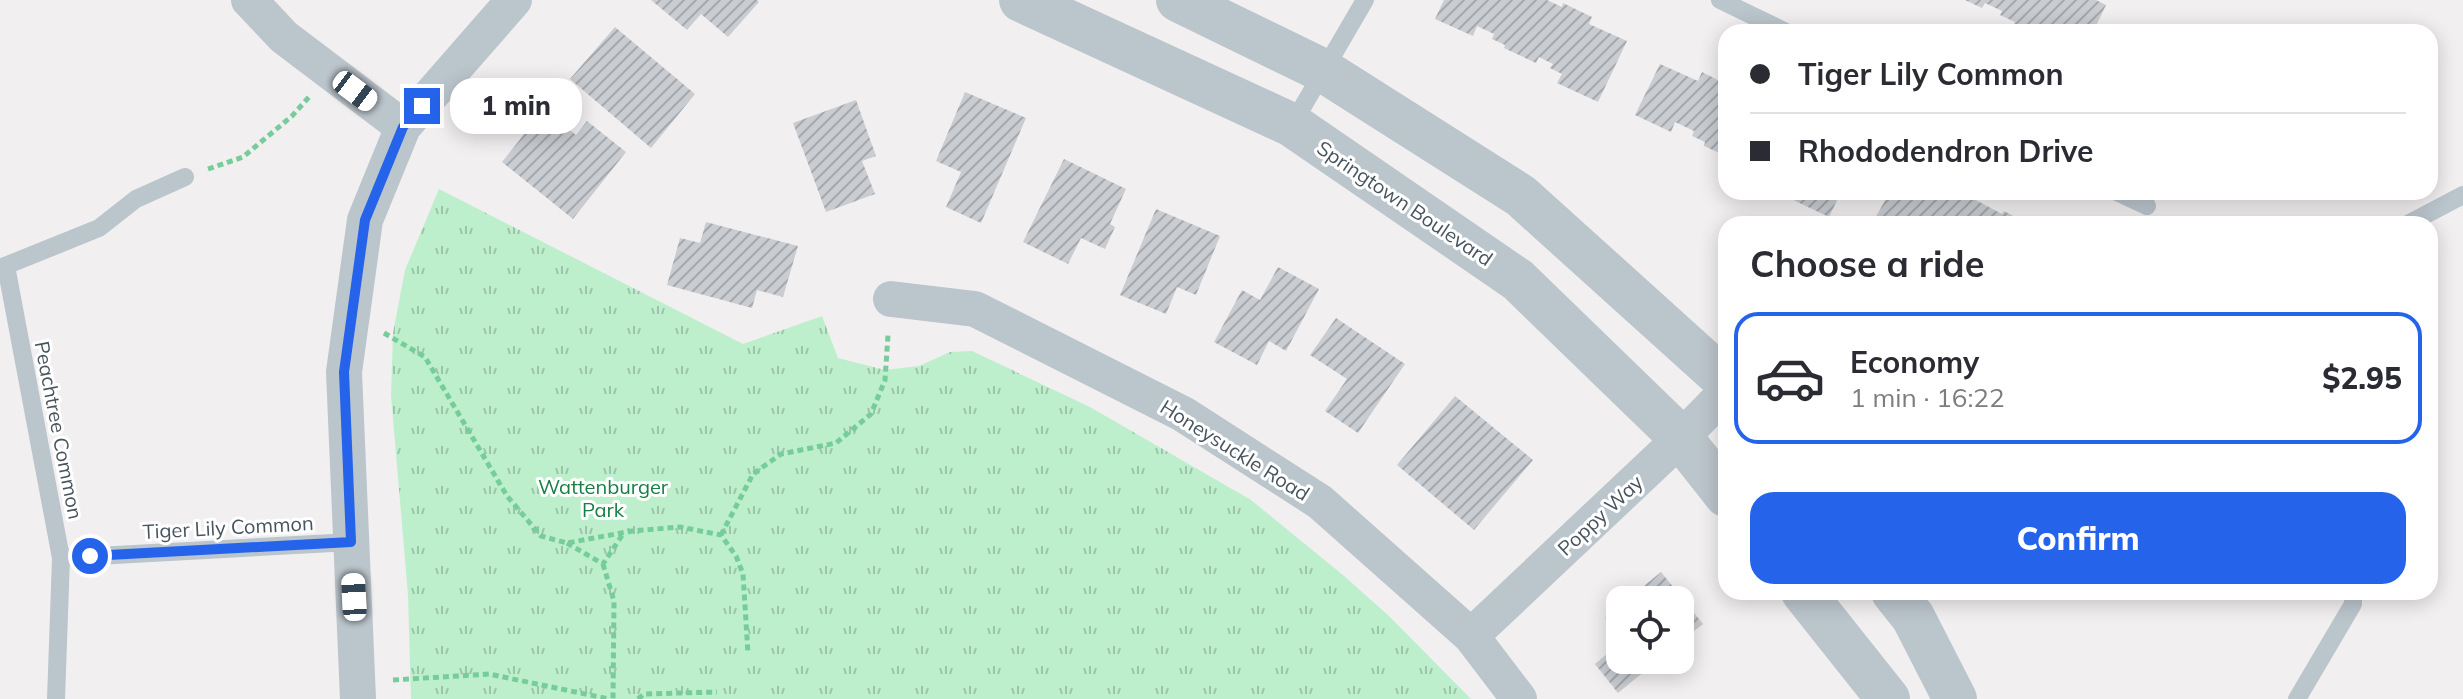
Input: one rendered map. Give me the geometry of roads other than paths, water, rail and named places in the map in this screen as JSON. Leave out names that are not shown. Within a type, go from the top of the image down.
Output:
[{"type":"street","points":[[249,0],[284,37],[403,127]]},
{"type":"street","points":[[358,690],[344,372],[365,220],[403,127],[514,0]]},
{"type":"street","name":"Springtown Boulevard","points":[[1021,0],[1292,125],[1518,280],[1681,438],[1718,485]]},
{"type":"street","points":[[1178,0],[1324,71],[1521,196],[1718,374]]},
{"type":"street","name":"Honeysuckle Road","points":[[891,299],[975,309],[1183,414],[1320,502],[1471,636],[1519,699]]},
{"type":"street","name":"Poppy Way","points":[[1471,636],[1718,400]]},
{"type":"street","points":[[1809,600],[1888,699]]},
{"type":"street","points":[[1899,600],[1913,617],[1955,699]]},
{"type":"lane","points":[[1292,125],[1365,0]]},
{"type":"lane","points":[[1720,0],[1770,24]]},
{"type":"lane","points":[[3,267],[99,228],[136,199],[185,177]]},
{"type":"lane","points":[[2423,216],[2463,195]]},
{"type":"lane","points":[[2134,200],[2147,206]]},
{"type":"lane","name":"Peachtree Common","points":[[3,267],[61,558],[56,699]]},
{"type":"lane","name":"Tiger Lily Common","points":[[61,558],[351,542]]},
{"type":"lane","points":[[2297,699],[2353,600]]},
{"type":"park label","name":"Wattenburger Park","points":[[603,498]]}]
